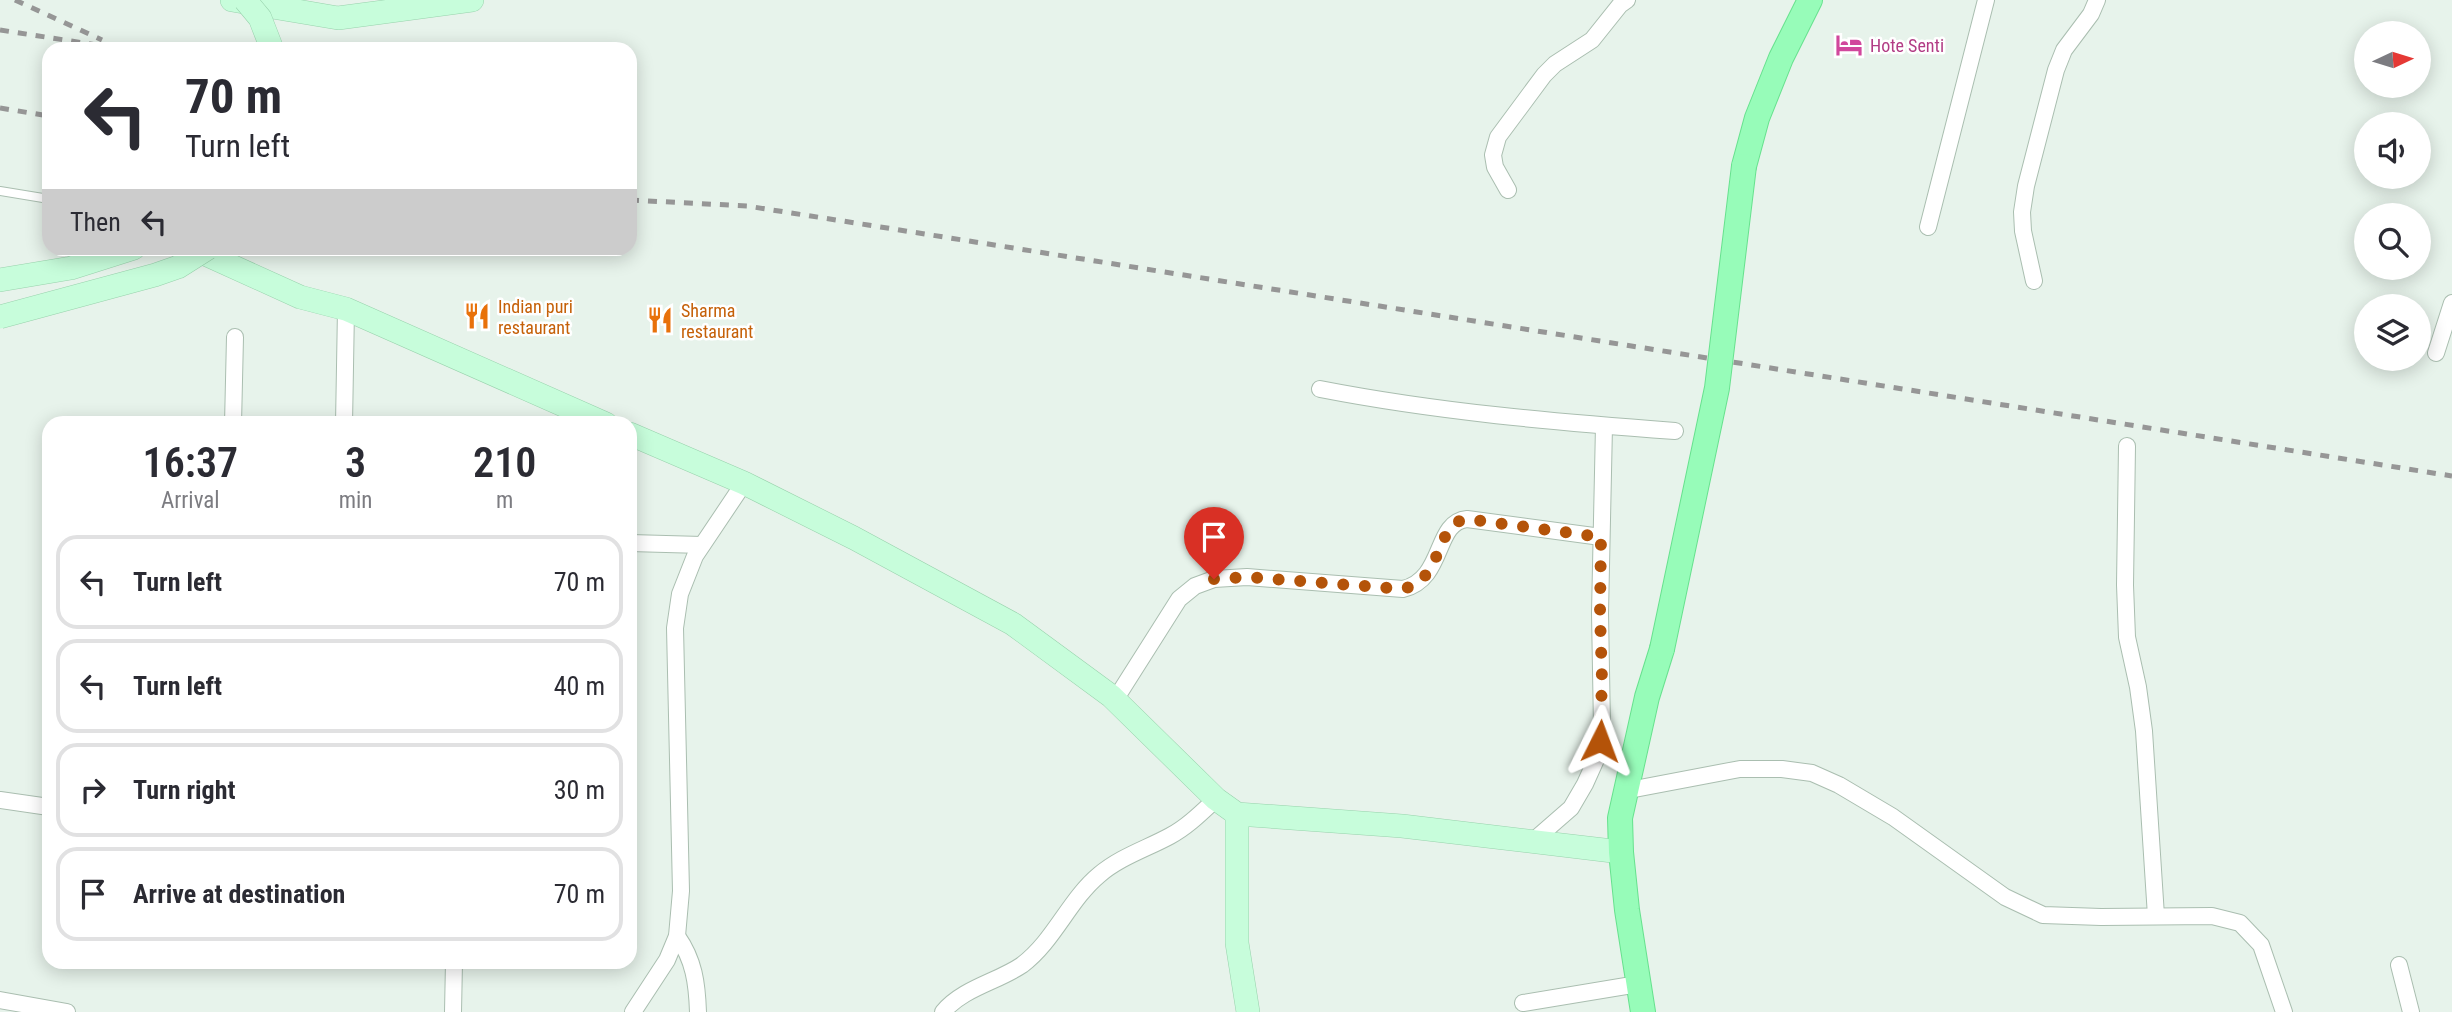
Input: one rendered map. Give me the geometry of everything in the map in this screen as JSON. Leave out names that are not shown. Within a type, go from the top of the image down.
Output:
[{"type":"main road","points":[[1643,1012],[1620,852],[1620,818],[1624,791],[1662,649],[1717,388],[1744,166],[1762,106],[1781,58],[1810,0]]},
{"type":"street","points":[[232,0],[338,9],[472,0]]},
{"type":"street","points":[[245,0],[260,18],[269,42]]},
{"type":"street","points":[[1508,190],[1495,167],[1493,155],[1498,137],[1544,75],[1555,64],[1592,40],[1620,5],[1628,0]]},
{"type":"street","points":[[1928,227],[1986,0]]},
{"type":"street","points":[[2034,281],[2023,231],[2022,212],[2026,186],[2056,70],[2064,51],[2091,14],[2097,0]]},
{"type":"street","points":[[0,280],[71,268],[109,256]]},
{"type":"street","points":[[0,317],[155,275],[178,267],[195,256]]},
{"type":"street","points":[[210,256],[300,297],[346,309],[588,416]]},
{"type":"street","points":[[2435,353],[2452,303]]},
{"type":"street","points":[[344,416],[346,309]]},
{"type":"street","points":[[233,416],[234,337]]},
{"type":"street","points":[[1320,390],[1414,407],[1675,431]]},
{"type":"street","points":[[1531,842],[1571,808],[1586,784],[1598,755],[1602,727],[1600,613],[1604,426]]},
{"type":"street","points":[[637,437],[744,484],[854,538],[1013,624],[1115,700],[1216,799],[1237,814],[1402,826],[1620,852]]},
{"type":"street","points":[[2127,446],[2127,637],[2144,731],[2156,916]]},
{"type":"street","points":[[634,1012],[667,960],[677,936],[681,891],[675,628],[680,594],[695,556],[744,484]]},
{"type":"street","points":[[1115,700],[1179,599],[1195,586],[1214,579],[1247,577],[1403,589],[1416,586],[1429,574],[1451,526],[1459,520],[1467,519],[1601,537]]},
{"type":"street","points":[[637,543],[702,545]]},
{"type":"street","points":[[1624,791],[1740,769],[1812,773],[1839,785],[1882,811],[2006,897],[2043,915],[2212,916],[2240,923],[2261,945],[2284,1012]]},
{"type":"street","points":[[943,1012],[963,996],[1021,965],[1036,952],[1087,885],[1100,873],[1119,860],[1171,836],[1193,821],[1216,799]]},
{"type":"street","points":[[0,800],[42,806]]},
{"type":"street","points":[[1237,814],[1237,943],[1248,1012]]},
{"type":"street","points":[[677,936],[688,951],[695,970],[698,1012]]},
{"type":"street","points":[[2399,965],[2410,1012]]},
{"type":"street","points":[[453,1012],[454,969]]},
{"type":"street","points":[[1523,1003],[1638,984]]},
{"type":"street","points":[[0,1000],[67,1012]]},
{"type":"lane","points":[[0,191],[42,198]]},
{"type":"railway","points":[[15,0],[102,40]]},
{"type":"railway","points":[[0,30],[78,42]]},
{"type":"railway","points":[[0,108],[42,115]]},
{"type":"railway","points":[[637,200],[747,206],[2452,476]]},
{"type":"place","name":"Hote Senti","points":[[1849,45]]},
{"type":"place","name":"Indian puri restaurant","points":[[477,316]]},
{"type":"place","name":"Sharma restaurant","points":[[660,320]]},
{"type":"route","points":[[1214,579],[1288,579],[1403,589],[1416,586],[1429,574],[1451,526],[1459,520],[1467,519],[1601,537],[1600,741]]}]
